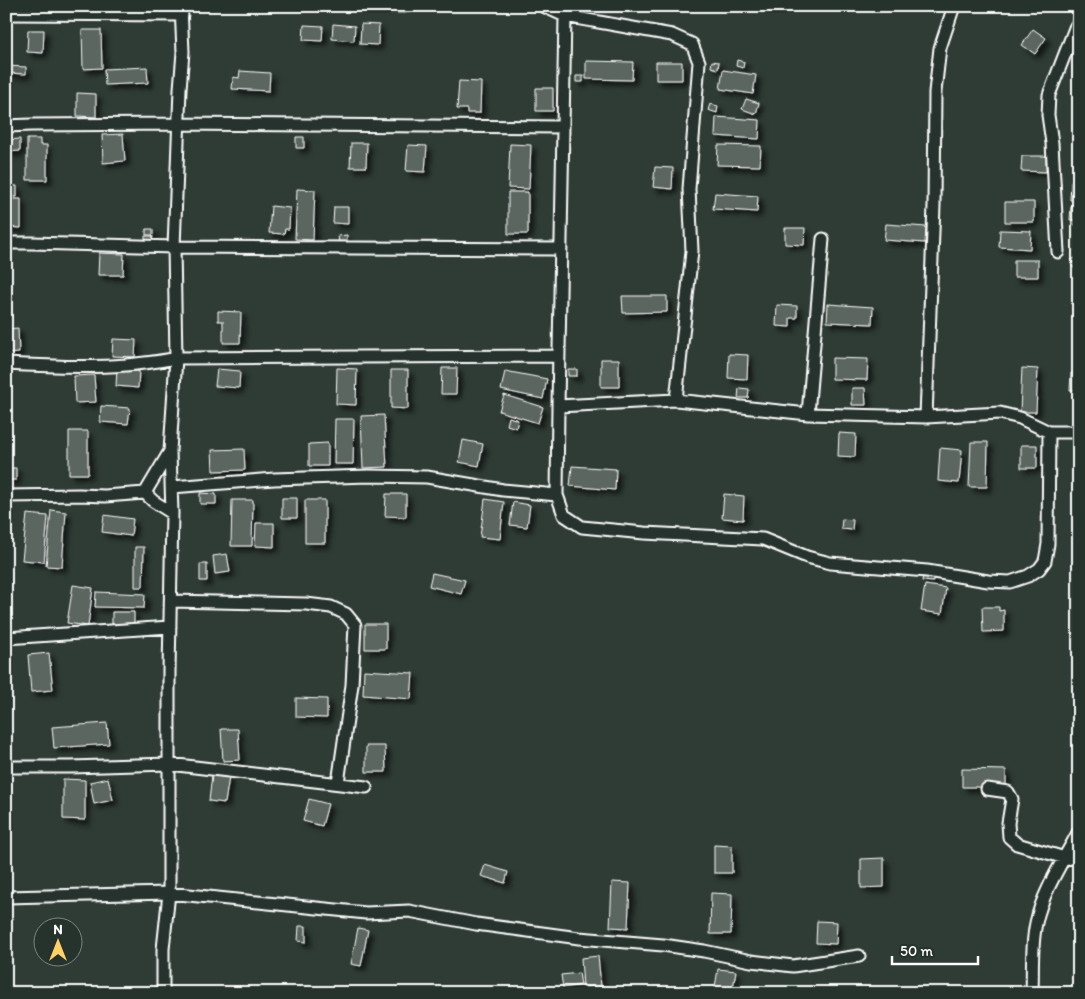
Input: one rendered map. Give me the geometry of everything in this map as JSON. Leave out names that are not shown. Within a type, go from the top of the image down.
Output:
[{"type":"street","points":[[375,6],[405,6]]},
{"type":"street","points":[[543,6],[566,16],[672,35],[692,44],[699,62],[690,190],[692,251],[676,400]]},
{"type":"street","points":[[926,417],[934,205],[935,92],[940,48],[954,6]]},
{"type":"street","points":[[6,14],[181,11],[184,52],[178,124],[174,247],[176,358],[170,451],[172,513],[169,892],[163,949],[163,993]]},
{"type":"street","points":[[566,16],[557,495],[564,515],[582,526],[644,533],[763,539],[807,557],[830,563],[927,571],[988,582],[1010,582],[1028,576],[1039,569],[1045,561],[1048,544],[1050,432]]},
{"type":"street","points":[[1058,252],[1048,94],[1079,21]]},
{"type":"street","points":[[6,126],[178,124],[563,127]]},
{"type":"street","points":[[808,414],[823,238]]},
{"type":"street","points":[[7,247],[32,242],[174,247],[561,249]]},
{"type":"street","points":[[6,364],[108,366],[159,362],[176,358],[559,356]]},
{"type":"street","points":[[558,406],[676,400],[808,414],[880,417],[926,417],[1000,413],[1020,418],[1050,432],[1079,432]]},
{"type":"street","points":[[145,493],[170,451]]},
{"type":"street","points":[[172,487],[282,478],[369,476],[427,478],[504,490],[557,495]]},
{"type":"street","points":[[6,496],[105,496],[145,493],[153,501],[172,513]]},
{"type":"street","points":[[171,601],[306,604],[331,607],[346,614],[355,625],[353,677],[338,783]]},
{"type":"street","points":[[6,638],[170,627]]},
{"type":"street","points":[[6,767],[169,764],[366,787]]},
{"type":"street","points":[[987,790],[1008,792],[1012,799],[1008,823],[1009,837],[1018,844],[1065,858],[1079,859]]},
{"type":"street","points":[[1032,993],[1033,948],[1036,923],[1042,901],[1079,831]]},
{"type":"street","points":[[6,897],[169,892],[366,913],[409,911],[476,924],[579,938],[663,945],[751,961],[793,966],[859,956]]},
{"type":"building","points":[[333,24],[355,26],[354,41],[332,39]]},
{"type":"building","points":[[361,24],[379,25],[378,45],[360,44]]},
{"type":"building","points":[[304,25],[323,26],[322,41],[303,40]]},
{"type":"building","points":[[1033,29],[1046,38],[1035,54],[1022,45]]},
{"type":"building","points":[[28,30],[44,30],[43,53],[27,52]]},
{"type":"building","points":[[82,30],[101,30],[102,68],[83,69]]},
{"type":"building","points":[[737,60],[744,62],[743,68],[736,66]]},
{"type":"building","points":[[586,61],[633,62],[632,80],[586,79]]},
{"type":"building","points":[[712,61],[719,62],[718,69],[711,67]]},
{"type":"building","points":[[656,62],[682,62],[682,80],[656,80]]},
{"type":"building","points":[[6,66],[26,67],[26,74],[6,73]]},
{"type":"building","points":[[147,67],[148,83],[105,85],[104,69]]},
{"type":"building","points":[[723,70],[756,75],[753,94],[720,89]]},
{"type":"building","points":[[240,71],[270,73],[269,91],[232,89],[233,77],[239,78]]},
{"type":"building","points":[[576,76],[583,76],[583,82],[576,82]]},
{"type":"building","points":[[459,81],[481,82],[480,113],[467,113],[467,109],[457,109]]},
{"type":"building","points":[[536,88],[553,88],[553,111],[536,111]]},
{"type":"building","points":[[77,93],[96,94],[96,117],[77,116]]},
{"type":"building","points":[[746,99],[759,103],[756,114],[742,109]]},
{"type":"building","points":[[710,104],[718,106],[717,113],[708,110]]},
{"type":"building","points":[[716,117],[760,120],[759,139],[715,136]]},
{"type":"building","points":[[123,134],[125,161],[103,163],[102,135]]},
{"type":"building","points":[[296,137],[304,137],[304,148],[296,148]]},
{"type":"building","points":[[20,139],[20,151],[6,152],[6,140]]},
{"type":"building","points":[[27,139],[40,139],[40,145],[47,145],[47,180],[27,180]]},
{"type":"building","points":[[351,143],[367,143],[366,167],[350,167]]},
{"type":"building","points":[[510,144],[531,145],[529,189],[508,188]]},
{"type":"building","points":[[408,145],[427,146],[425,172],[406,171]]},
{"type":"building","points":[[718,145],[761,146],[760,166],[717,165]]},
{"type":"building","points":[[1022,156],[1046,156],[1046,172],[1021,171]]},
{"type":"building","points":[[655,167],[673,168],[672,189],[653,187]]},
{"type":"building","points":[[1071,181],[1079,181],[1079,200],[1070,200]]},
{"type":"building","points":[[6,185],[17,186],[17,197],[6,196]]},
{"type":"building","points":[[297,189],[315,190],[313,240],[295,239]]},
{"type":"building","points":[[508,192],[528,192],[528,234],[508,234]]},
{"type":"building","points":[[715,193],[758,196],[757,212],[713,209]]},
{"type":"building","points":[[6,199],[21,199],[21,228],[6,227]]},
{"type":"building","points":[[1005,202],[1034,202],[1034,222],[1005,222]]},
{"type":"building","points":[[271,206],[290,208],[289,229],[285,229],[284,234],[269,233]]},
{"type":"building","points":[[1071,206],[1079,206],[1079,225],[1074,225],[1074,220],[1070,220]]},
{"type":"building","points":[[334,207],[348,207],[348,224],[333,223]]},
{"type":"building","points":[[886,224],[926,227],[925,243],[884,240]]},
{"type":"building","points":[[785,228],[805,228],[804,245],[785,244]]},
{"type":"building","points":[[146,229],[153,229],[153,235],[146,235]]},
{"type":"building","points":[[1000,230],[1031,231],[1030,249],[999,247]]},
{"type":"building","points":[[347,235],[347,243],[339,243],[338,236]]},
{"type":"building","points":[[145,236],[153,236],[152,241],[145,241]]},
{"type":"building","points":[[99,253],[124,254],[123,275],[98,275]]},
{"type":"building","points":[[1076,256],[1079,256],[1079,276],[1076,276],[1076,268],[1073,268],[1072,259],[1076,258]]},
{"type":"building","points":[[1014,260],[1038,260],[1038,277],[1014,277]]},
{"type":"building","points":[[622,296],[667,296],[667,312],[623,313]]},
{"type":"building","points":[[828,304],[873,307],[872,324],[827,322]]},
{"type":"building","points":[[777,305],[797,306],[797,318],[790,318],[790,327],[776,326]]},
{"type":"building","points":[[218,311],[241,312],[240,343],[223,343],[223,321],[218,321]]},
{"type":"building","points":[[18,328],[19,353],[6,354],[6,329]]},
{"type":"building","points":[[113,339],[136,340],[135,357],[112,356]]},
{"type":"building","points":[[729,354],[748,355],[747,379],[728,378]]},
{"type":"building","points":[[832,358],[868,359],[867,380],[832,379]]},
{"type":"building","points":[[601,359],[619,359],[619,387],[601,387]]},
{"type":"building","points":[[337,368],[357,369],[356,405],[336,404]]},
{"type":"building","points":[[442,368],[457,368],[456,394],[441,394]]},
{"type":"building","points":[[1022,368],[1038,369],[1036,412],[1020,412]]},
{"type":"building","points":[[217,369],[240,371],[239,388],[215,386]]},
{"type":"building","points":[[568,369],[577,369],[577,376],[568,376]]},
{"type":"building","points":[[117,370],[139,371],[138,388],[116,386]]},
{"type":"building","points":[[391,370],[408,370],[408,409],[391,408]]},
{"type":"building","points":[[505,371],[547,379],[543,399],[501,390]]},
{"type":"building","points":[[1071,373],[1079,374],[1079,390],[1070,390]]},
{"type":"building","points":[[94,375],[96,402],[75,403],[74,376]]},
{"type":"building","points":[[739,388],[749,389],[748,398],[738,398]]},
{"type":"building","points":[[852,388],[865,388],[866,405],[852,405]]},
{"type":"building","points":[[504,395],[543,407],[538,423],[499,411]]},
{"type":"building","points":[[101,406],[130,408],[128,424],[100,422]]},
{"type":"building","points":[[384,415],[387,467],[363,468],[361,416]]},
{"type":"building","points":[[509,417],[518,420],[516,428],[507,425]]},
{"type":"building","points":[[335,419],[354,419],[353,464],[334,464]]},
{"type":"building","points":[[69,431],[88,431],[88,474],[69,474]]},
{"type":"building","points":[[839,433],[856,434],[855,457],[838,456]]},
{"type":"building","points":[[463,440],[483,444],[479,466],[459,462]]},
{"type":"building","points":[[971,442],[988,442],[987,487],[969,487]]},
{"type":"building","points":[[328,443],[328,466],[309,466],[309,444]]},
{"type":"building","points":[[1021,445],[1037,445],[1037,468],[1021,468]]},
{"type":"building","points":[[940,448],[962,450],[959,483],[938,481]]},
{"type":"building","points":[[244,449],[245,470],[213,471],[212,450]]},
{"type":"building","points":[[572,466],[616,469],[615,490],[570,486]]},
{"type":"building","points":[[6,468],[16,468],[16,480],[6,480]]},
{"type":"building","points":[[200,493],[216,494],[216,504],[200,504]]},
{"type":"building","points":[[386,494],[406,494],[406,517],[385,516]]},
{"type":"building","points":[[724,494],[744,496],[743,520],[722,518]]},
{"type":"building","points":[[282,498],[297,498],[297,518],[282,518]]},
{"type":"building","points":[[485,499],[504,502],[500,539],[480,537]]},
{"type":"building","points":[[232,500],[253,500],[252,546],[231,546]]},
{"type":"building","points":[[305,500],[325,500],[325,543],[305,543]]},
{"type":"building","points":[[513,502],[530,505],[527,527],[510,525]]},
{"type":"building","points":[[51,510],[66,512],[62,567],[46,566]]},
{"type":"building","points":[[27,514],[48,516],[44,562],[22,560]]},
{"type":"building","points":[[104,515],[133,519],[131,536],[102,532]]},
{"type":"building","points":[[842,519],[853,520],[852,530],[841,529]]},
{"type":"building","points":[[256,523],[274,523],[274,547],[255,546]]},
{"type":"building","points":[[135,547],[144,547],[143,587],[135,587]]},
{"type":"building","points":[[227,554],[230,572],[215,574],[213,556]]},
{"type":"building","points":[[200,564],[207,564],[207,581],[200,581]]},
{"type":"building","points":[[432,573],[465,580],[461,594],[429,586]]},
{"type":"building","points":[[923,575],[933,576],[933,582],[922,581]]},
{"type":"building","points":[[73,585],[93,588],[88,626],[67,623]]},
{"type":"building","points":[[925,585],[946,588],[942,614],[921,611]]},
{"type":"building","points":[[96,592],[145,594],[144,608],[95,607]]},
{"type":"building","points":[[982,607],[999,607],[999,611],[1004,610],[1004,631],[983,632]]},
{"type":"building","points":[[112,612],[134,612],[134,624],[112,624]]},
{"type":"building","points":[[365,624],[386,624],[386,649],[365,649]]},
{"type":"building","points":[[49,653],[53,690],[31,692],[28,655]]},
{"type":"building","points":[[364,670],[413,673],[411,699],[363,695]]},
{"type":"building","points":[[296,698],[327,699],[327,718],[296,717]]},
{"type":"building","points":[[107,723],[109,744],[54,748],[52,727]]},
{"type":"building","points":[[221,729],[238,729],[240,760],[223,761]]},
{"type":"building","points":[[366,746],[385,746],[386,772],[366,772]]},
{"type":"building","points":[[962,769],[1006,770],[1006,787],[962,787]]},
{"type":"building","points":[[212,775],[229,777],[225,803],[209,801]]},
{"type":"building","points":[[108,778],[113,800],[94,804],[90,782]]},
{"type":"building","points":[[63,779],[85,780],[85,820],[63,819]]},
{"type":"building","points":[[309,799],[328,804],[322,826],[303,821]]},
{"type":"building","points":[[714,845],[732,846],[732,873],[714,873]]},
{"type":"building","points":[[884,858],[884,887],[861,888],[861,859]]},
{"type":"building","points":[[485,865],[508,872],[505,883],[481,876]]},
{"type":"building","points":[[612,882],[630,883],[628,928],[610,927]]},
{"type":"building","points":[[711,893],[732,894],[731,934],[710,934]]},
{"type":"building","points":[[817,921],[837,922],[836,944],[816,943]]},
{"type":"building","points":[[299,926],[306,926],[306,942],[298,941]]},
{"type":"building","points":[[358,928],[368,930],[361,966],[351,964]]},
{"type":"building","points":[[598,956],[601,986],[583,987],[581,958]]},
{"type":"building","points":[[718,969],[736,971],[732,993],[714,993]]},
{"type":"building","points":[[579,973],[581,985],[563,988],[561,975]]}]
